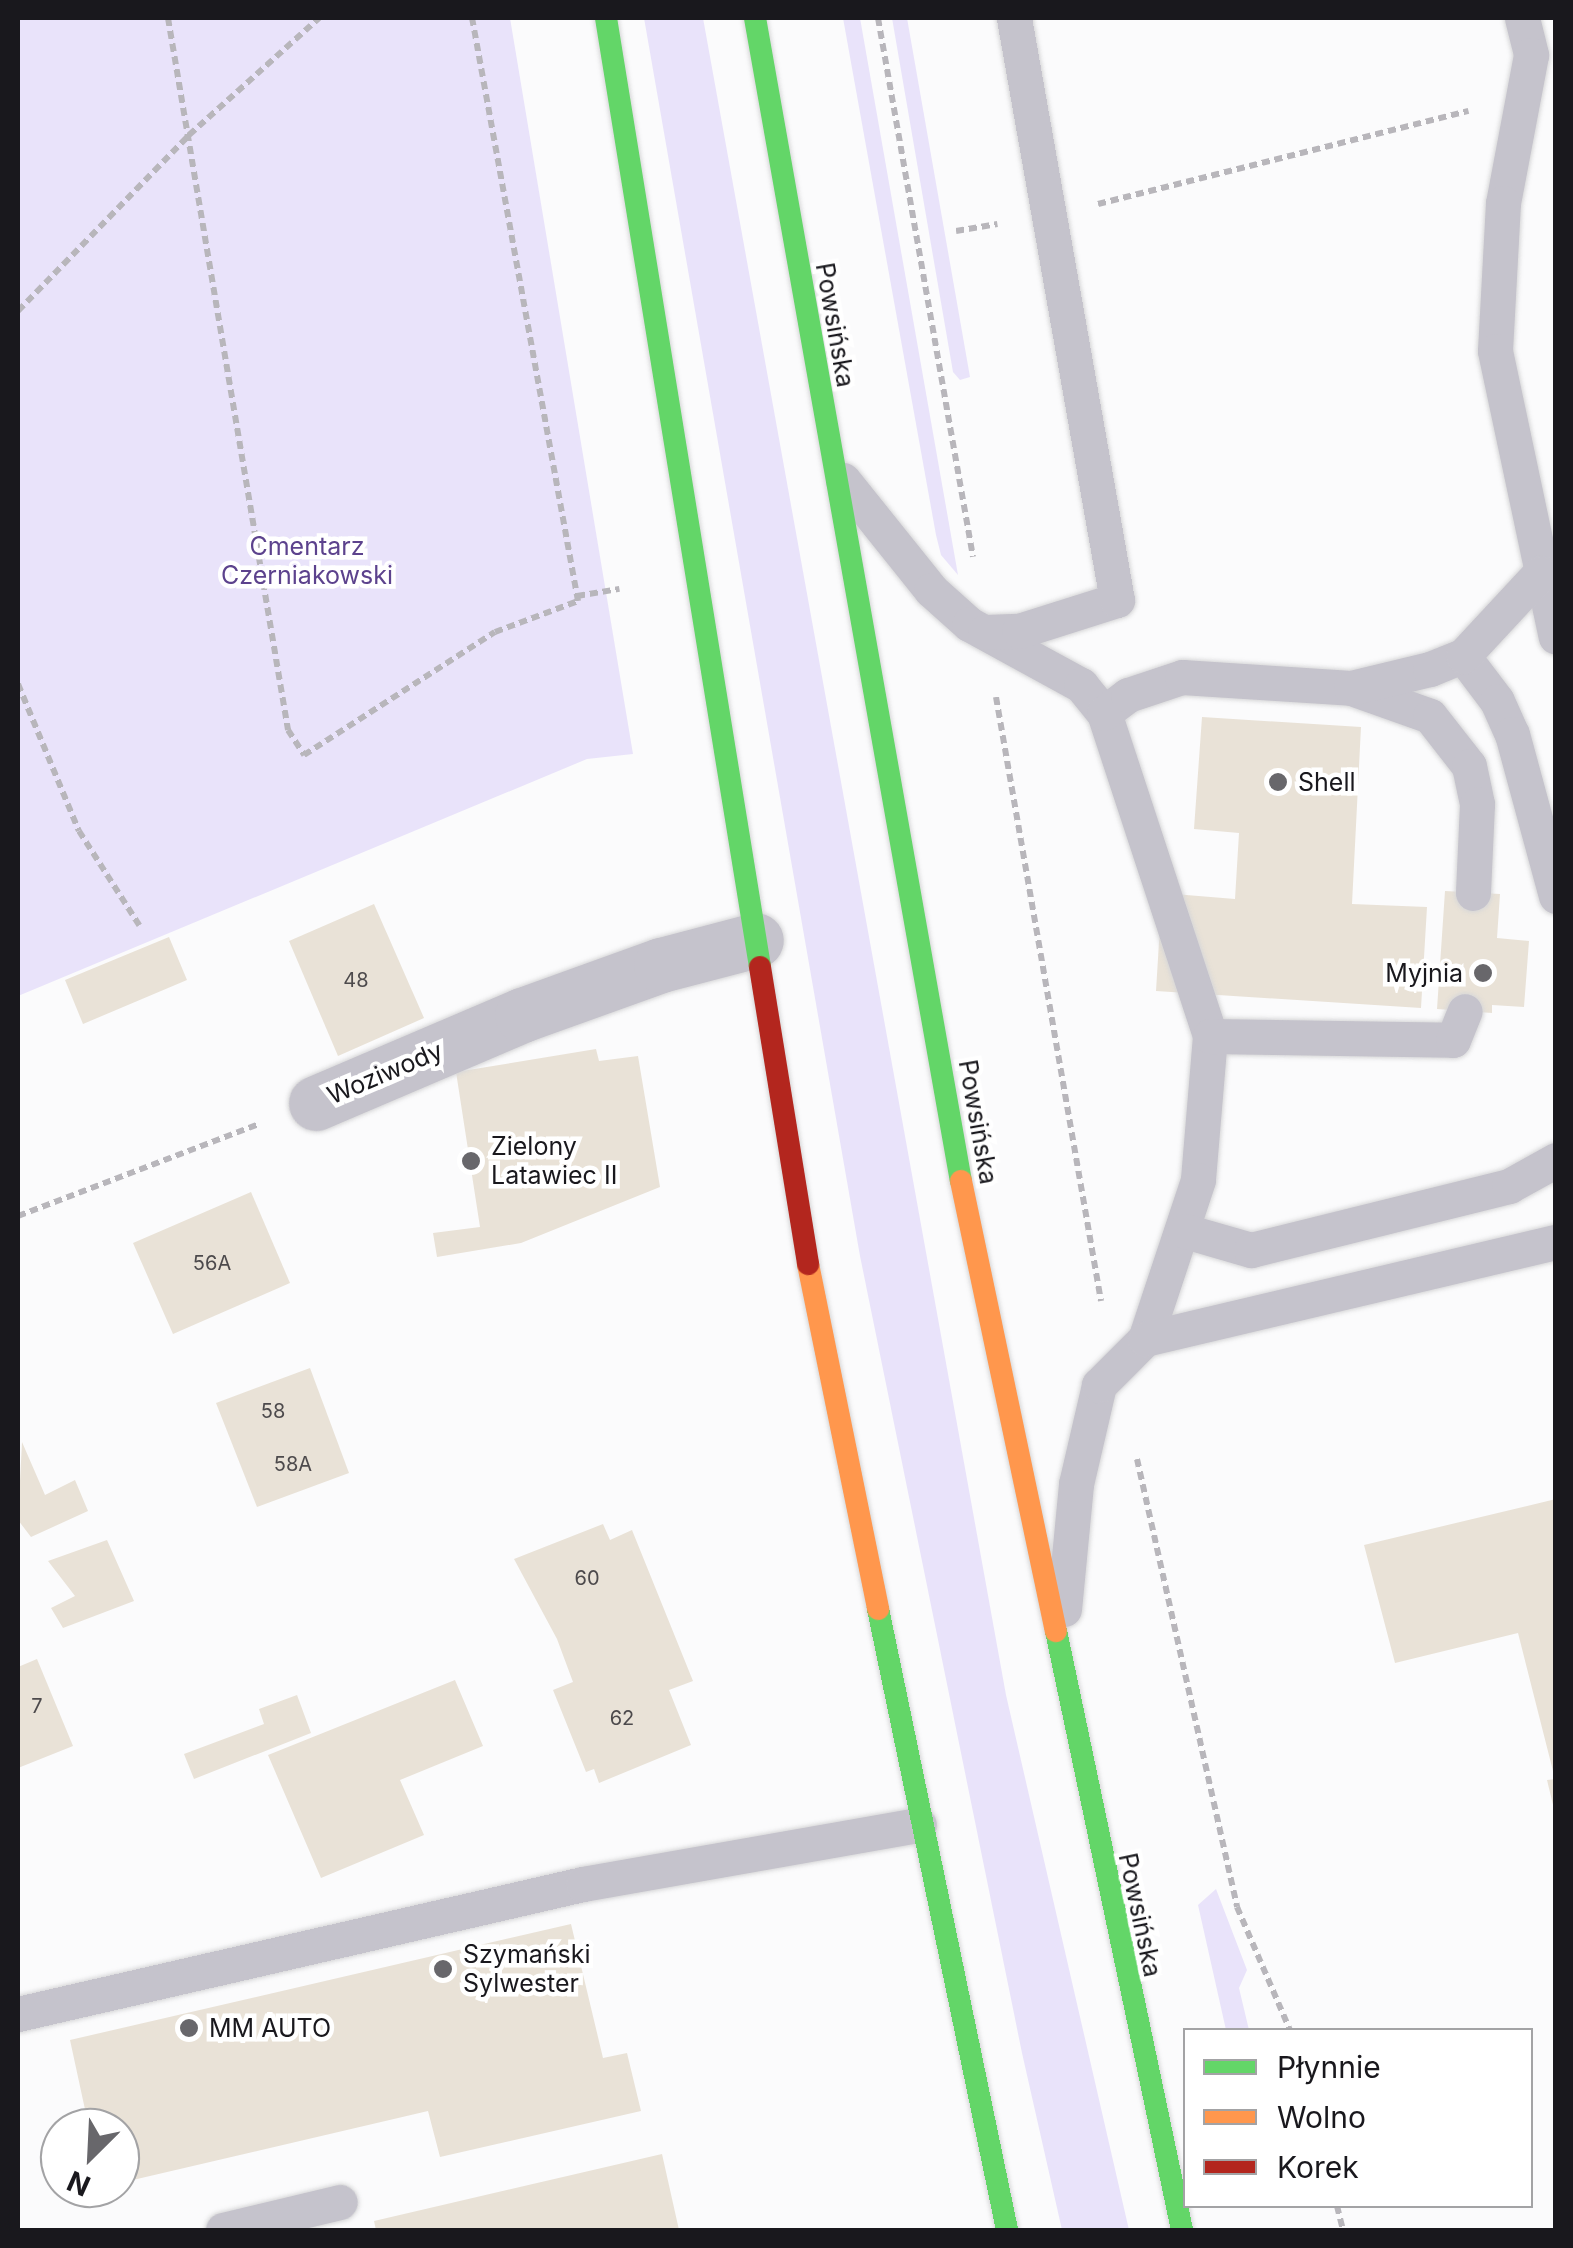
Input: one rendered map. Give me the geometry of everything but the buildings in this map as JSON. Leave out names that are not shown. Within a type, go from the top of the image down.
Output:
[{"type":"main road","points":[[606,18],[817,1318],[919,1825],[1007,2230]]},
{"type":"main road","name":"Powsińska","points":[[755,18],[831,466],[958,1168],[1059,1665],[1182,2230]]},
{"type":"street","name":"Woziwody","points":[[316,1103],[522,1015],[660,965],[756,940]]},
{"type":"lane","points":[[985,632],[1019,631],[1117,600],[1014,18]]},
{"type":"lane","points":[[1522,18],[1531,55],[1504,204],[1495,351],[1556,637]]},
{"type":"lane","points":[[831,466],[931,590],[985,632],[1081,685],[1104,713],[1210,1036],[1198,1180],[1185,1231],[1145,1339]]},
{"type":"lane","points":[[1351,688],[1463,656],[1540,573]]},
{"type":"lane","points":[[1463,656],[1497,700],[1512,734],[1556,896]]},
{"type":"lane","points":[[1104,713],[1128,695],[1182,677],[1351,688],[1430,716],[1468,766],[1476,804],[1473,893]]},
{"type":"lane","points":[[1210,1036],[1454,1040],[1464,1010]]},
{"type":"lane","points":[[1185,1231],[1251,1250],[1509,1186],[1556,1160]]},
{"type":"lane","points":[[1059,1665],[1076,1484],[1099,1385],[1115,1363],[1145,1339],[1556,1242]]},
{"type":"lane","points":[[18,2014],[583,1884],[919,1825]]},
{"type":"lane","points":[[223,2230],[340,2202]]},
{"type":"path","points":[[168,18],[288,730],[304,754],[495,632],[578,602],[472,18]]},
{"type":"path","points":[[18,311],[190,135],[318,18]]},
{"type":"path","points":[[878,18],[1115,1363],[1237,1907],[1289,2028]]},
{"type":"path","points":[[1077,210],[1490,106]]},
{"type":"path","points":[[956,232],[1006,223]]},
{"type":"path","points":[[577,596],[619,588]]},
{"type":"path","points":[[18,684],[79,831],[139,925]]},
{"type":"path","name":"Woziwody","points":[[18,1216],[316,1103]]},
{"type":"green space","name":"Cmentarz Czerniakowski","points":[[18,18],[510,18],[633,754],[587,759],[18,996]]},
{"type":"green space","points":[[644,18],[703,18],[1006,1695],[1129,2230],[1062,2230],[1022,2053],[860,1256]]},
{"type":"green space","points":[[843,18],[860,18],[958,575],[941,555],[936,535]]},
{"type":"green space","points":[[892,18],[907,18],[970,377],[960,380],[953,372]]},
{"type":"green space","points":[[1216,1889],[1247,1970],[1239,1988],[1249,2028],[1226,2028],[1198,1905]]},
{"type":"traffic: fast","points":[[606,18],[760,967]]},
{"type":"traffic: fast","points":[[755,18],[961,1181]]},
{"type":"traffic: fast","points":[[878,1609],[1007,2230]]},
{"type":"traffic: fast","points":[[1056,1631],[1182,2230]]},
{"type":"traffic: slow","points":[[961,1181],[1056,1631]]},
{"type":"traffic: slow","points":[[808,1264],[878,1609]]},
{"type":"traffic: jam","points":[[760,967],[808,1264]]},
{"type":"place","name":"Shell","points":[[1278,782]]},
{"type":"place","name":"Myjnia","points":[[1483,973]]},
{"type":"place","name":"Zielony Latawiec II","points":[[471,1161]]},
{"type":"place","name":"Szymański Sylwester","points":[[443,1969]]},
{"type":"place","name":"MM AUTO","points":[[189,2028]]}]
